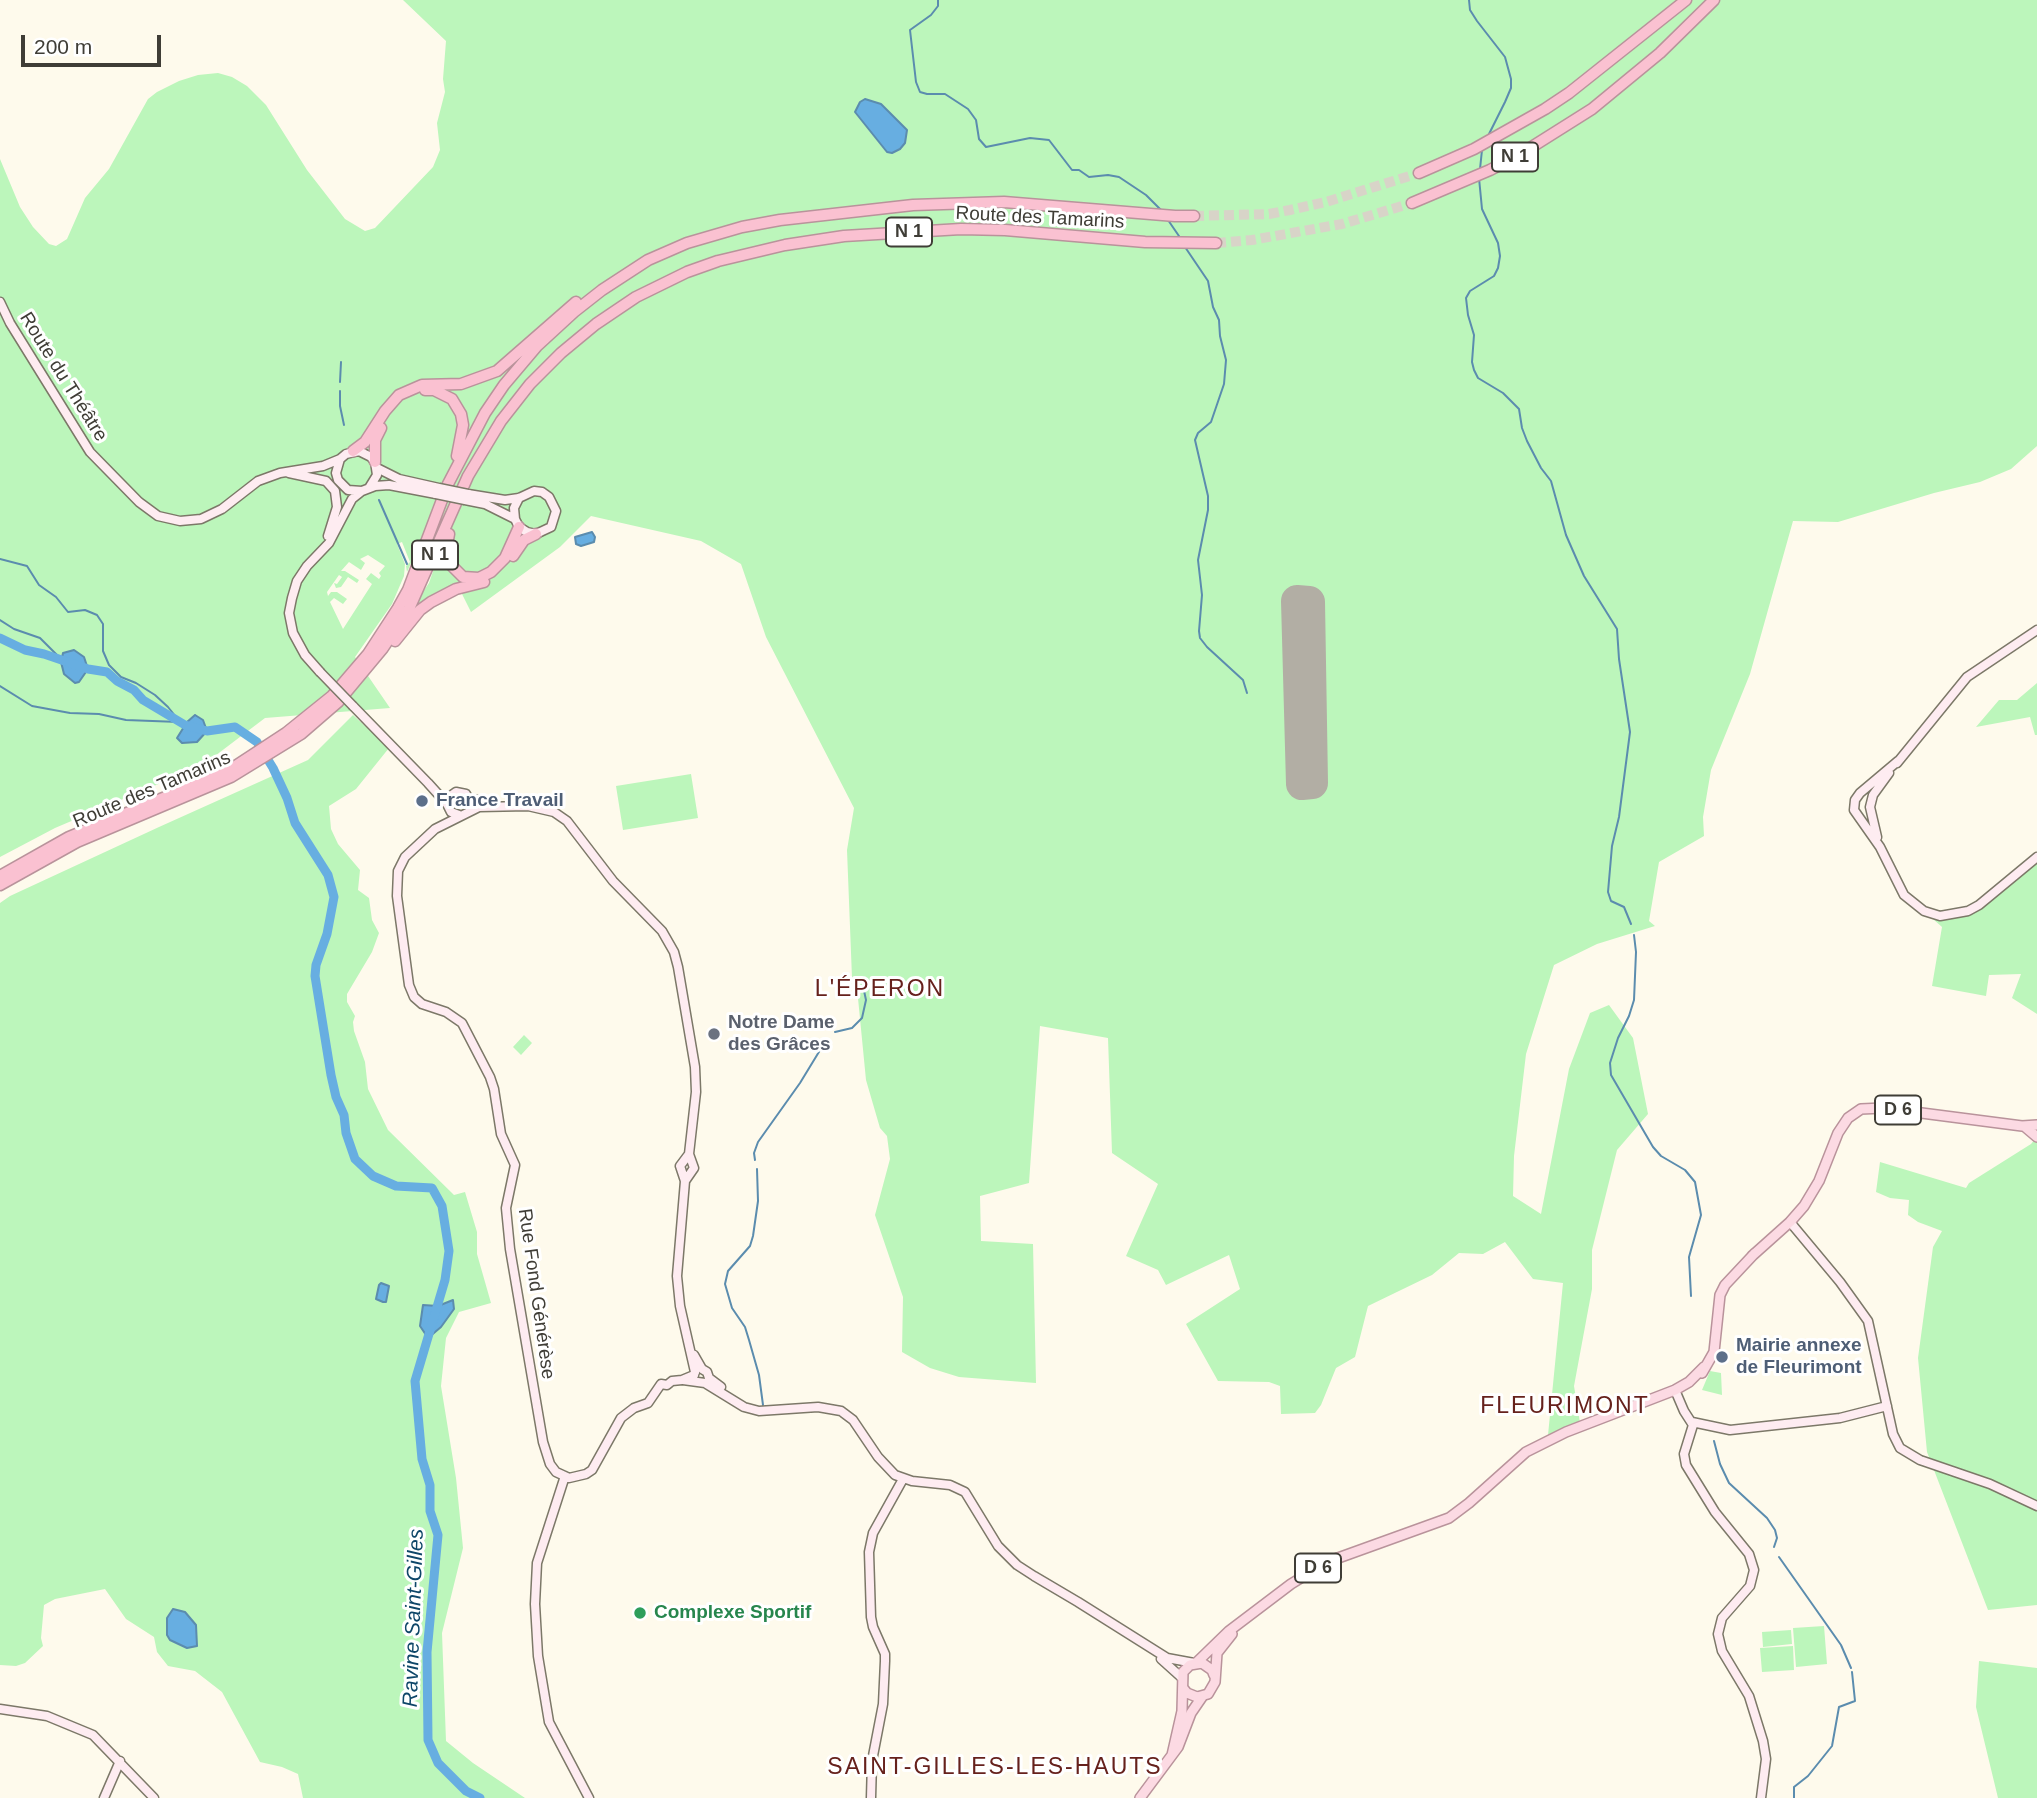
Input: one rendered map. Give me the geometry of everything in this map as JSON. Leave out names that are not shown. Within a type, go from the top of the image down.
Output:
[{"type":"highway","name":"N 1","points":[[1419,173],[1511,130],[1569,93],[1686,0]]},
{"type":"highway","name":"N 1","points":[[1412,203],[1519,155],[1592,109],[1652,60],[1714,0]]},
{"type":"highway","name":"Route des Tamarins","points":[[298,731],[339,689],[389,624],[408,590],[441,488],[485,414],[526,358],[583,304],[648,260],[687,243],[742,227],[913,205],[1004,202],[1194,216]]},
{"type":"highway","name":"Route des Tamarins","points":[[0,885],[77,842],[230,774],[298,731],[356,682],[409,609],[468,476],[501,421],[524,391],[561,353],[585,332],[636,297],[687,272],[718,261],[761,249],[844,236],[972,229],[1145,242],[1216,243]]},
{"type":"highway","points":[[353,451],[365,442],[399,395],[422,385],[461,384],[497,371],[576,302],[615,276],[648,260]]},
{"type":"highway","points":[[376,465],[373,450],[375,440],[391,412],[413,393],[434,390],[457,405],[463,425],[459,449],[441,488]]},
{"type":"highway","points":[[501,421],[465,490],[449,533],[446,550],[452,566],[463,577],[488,575],[505,558],[517,523]]},
{"type":"highway","points":[[356,682],[384,655],[424,607],[445,594],[493,578],[505,568],[524,540],[536,534]]},
{"type":"highway","name":"Route des Tamarins","points":[[0,876],[69,837],[230,774]]},
{"type":"main road","name":"Route du Théâtre","points":[[0,302],[10,323],[90,452],[124,488],[158,516],[180,522],[201,519],[222,509],[258,481],[323,466],[340,459]]},
{"type":"main road","points":[[336,532],[341,509],[340,483],[336,473],[340,459],[353,451],[366,453],[376,465],[399,479],[441,488],[485,505],[517,523],[527,532],[536,534],[551,527],[555,520],[554,503],[549,497],[534,491],[519,498],[505,500],[466,497]]},
{"type":"main road","points":[[376,465],[374,483],[352,499],[336,532],[297,581],[289,612],[291,629],[296,642],[320,672],[448,807],[463,813],[479,807],[543,808],[554,812],[568,821],[613,881],[662,931],[674,952],[686,1003],[696,1092],[689,1159],[694,1168],[686,1176],[677,1276],[684,1326],[700,1377]]},
{"type":"main road","name":"Route du Théâtre","points":[[285,473],[314,472],[340,483]]},
{"type":"main road","points":[[285,473],[326,481],[335,491],[337,507],[334,522],[319,554]]},
{"type":"main road","points":[[340,483],[348,490],[389,485],[441,488]]},
{"type":"main road","points":[[517,523],[514,508],[519,498]]},
{"type":"main road","points":[[1871,799],[1898,761],[1967,677],[2037,630]]},
{"type":"main road","points":[[1880,847],[1853,807],[1855,800],[1867,786],[1898,761]]},
{"type":"main road","points":[[428,783],[451,795],[461,792],[470,799],[522,807]]},
{"type":"main road","points":[[1867,786],[1871,792],[1870,814],[1880,847],[1904,895],[1924,911],[1940,916],[1959,914],[1979,905],[2037,857]]},
{"type":"main road","name":"Rue Fond Générèse","points":[[435,829],[448,807],[451,795]]},
{"type":"main road","points":[[463,813],[470,799]]},
{"type":"main road","name":"Rue Fond Générèse","points":[[463,813],[435,829],[405,857],[398,871],[397,896],[409,985],[414,997],[422,1004],[446,1012],[463,1023],[491,1077],[500,1134],[515,1166],[506,1199],[510,1249],[543,1442],[550,1464],[565,1476]]},
{"type":"main road","points":[[1857,816],[1870,814]]},
{"type":"main road","name":"D 6","points":[[1195,1663],[1220,1638],[1291,1584],[1328,1562],[1449,1518],[1526,1452],[1574,1429],[1615,1415],[1632,1413],[1695,1383],[1714,1352],[1720,1295],[1725,1286],[1788,1216],[1822,1170],[1844,1124],[1856,1112],[1868,1107],[2022,1126],[2037,1125]]},
{"type":"main road","name":"D 6","points":[[2022,1126],[2037,1137]]},
{"type":"main road","points":[[1822,1170],[1790,1222],[1814,1248],[1865,1315],[1897,1444],[1920,1460],[1990,1484],[2037,1506]]},
{"type":"main road","name":"D 6","points":[[1752,1256],[1790,1222]]},
{"type":"main road","points":[[589,1798],[549,1722],[538,1656],[535,1604],[537,1563],[565,1476],[579,1477],[592,1470],[617,1422],[634,1408],[648,1403],[672,1381],[700,1377],[755,1410],[766,1412],[818,1407],[841,1411],[859,1428],[882,1463],[903,1479],[962,1489],[1004,1552],[1034,1577],[1167,1658],[1207,1666],[1214,1675],[1213,1689],[1202,1696],[1194,1708],[1183,1737],[1140,1798]]},
{"type":"main road","points":[[1676,1392],[1692,1422],[1693,1431],[1684,1454],[1686,1465],[1716,1512],[1748,1554],[1754,1570],[1750,1586],[1722,1618],[1718,1634],[1722,1651],[1749,1696],[1763,1741],[1766,1759],[1761,1798]]},
{"type":"main road","points":[[1692,1422],[1723,1430],[1840,1418],[1887,1406]]},
{"type":"main road","points":[[871,1798],[872,1761],[883,1704],[885,1654],[871,1617],[869,1552],[873,1533],[903,1479]]},
{"type":"main road","points":[[1068,1597],[1168,1663],[1181,1677],[1181,1721],[1172,1755]]},
{"type":"main road","points":[[1095,1617],[1113,1625]]},
{"type":"main road","name":"D 6","points":[[1214,1675],[1217,1653],[1242,1622]]},
{"type":"main road","points":[[1181,1677],[1186,1668],[1195,1663]]},
{"type":"main road","points":[[1183,1688],[1191,1696],[1202,1696]]},
{"type":"main road","points":[[0,1709],[61,1720],[93,1735],[154,1798]]},
{"type":"main road","points":[[104,1798],[120,1762]]},
{"type":"green space","points":[[403,0],[2037,0],[2037,446],[2011,469],[1980,482],[1838,522],[1793,521],[1750,674],[1711,770],[1703,817],[1704,836],[1659,862],[1649,921],[1655,926],[1597,944],[1554,965],[1526,1054],[1514,1156],[1513,1196],[1541,1214],[1569,1069],[1590,1013],[1609,1005],[1633,1038],[1648,1114],[1617,1150],[1592,1250],[1592,1289],[1574,1386],[1580,1423],[1548,1435],[1563,1283],[1533,1279],[1505,1242],[1483,1254],[1459,1253],[1432,1275],[1368,1306],[1355,1357],[1336,1368],[1315,1413],[1281,1414],[1280,1386],[1269,1382],[1218,1381],[1186,1324],[1240,1289],[1229,1255],[1166,1285],[1158,1270],[1126,1256],[1158,1184],[1112,1153],[1108,1038],[1040,1026],[1029,1183],[980,1196],[981,1241],[1033,1244],[1036,1383],[959,1377],[930,1368],[902,1352],[903,1297],[875,1215],[890,1159],[887,1136],[880,1128],[866,1080],[857,988],[852,978],[847,850],[854,808],[766,637],[741,564],[701,541],[591,516],[560,547],[471,612],[458,586],[435,593],[408,614],[429,583],[438,557],[431,548],[419,545],[407,572],[406,566],[410,562],[402,542],[397,544],[405,564],[404,576],[392,604],[355,657],[390,708],[265,718],[203,765],[55,828],[0,857],[0,159],[20,207],[33,227],[49,244],[56,246],[67,239],[85,198],[109,169],[148,99],[179,81],[218,73],[247,86],[266,105],[307,170],[345,219],[365,231],[375,228],[433,167],[440,150],[437,123],[445,92],[443,79],[446,41]],"holes":[[[368,555],[385,566],[379,573],[379,579],[371,573],[366,579],[372,584],[343,629],[330,602],[334,598],[343,604],[347,599],[337,592],[331,592],[328,596],[327,592],[339,575],[342,577],[337,584],[334,583],[336,588],[341,587],[348,577],[357,583],[359,580],[341,571],[349,562],[361,570],[365,563],[360,559]]]},
{"type":"green space","points":[[2037,683],[2037,735],[2030,717],[1976,727],[1999,700],[2017,700]]},
{"type":"green space","points":[[353,715],[389,748],[356,789],[329,806],[331,829],[338,844],[360,870],[358,890],[369,898],[372,920],[379,933],[372,952],[347,994],[347,1002],[355,1016],[354,1031],[365,1062],[368,1089],[388,1130],[454,1195],[465,1192],[477,1232],[477,1254],[491,1303],[459,1312],[446,1338],[441,1386],[456,1478],[463,1548],[442,1633],[446,1741],[525,1798],[303,1798],[298,1774],[260,1762],[222,1692],[195,1671],[168,1666],[157,1652],[154,1637],[126,1619],[105,1589],[55,1599],[44,1605],[41,1638],[43,1646],[25,1663],[16,1666],[0,1665],[0,903],[10,896],[308,760]]},
{"type":"green space","points":[[691,774],[698,818],[623,830],[616,786]]},
{"type":"green space","points":[[2037,857],[2037,1014],[2012,998],[2021,974],[1989,975],[1986,996],[1932,986],[1942,927],[1924,911],[1932,915],[1968,911]]},
{"type":"green space","points":[[524,1035],[532,1043],[521,1055],[513,1047]]},
{"type":"green space","points":[[2037,1137],[2037,1605],[1988,1610],[1927,1452],[1918,1358],[1933,1247],[1942,1231],[1908,1215],[1909,1200],[1890,1198],[1876,1192],[1880,1162],[1966,1188],[1969,1183],[2031,1144]]},
{"type":"green space","points":[[1710,1371],[1721,1373],[1722,1395],[1702,1390]]},
{"type":"green space","points":[[1824,1626],[1827,1664],[1796,1667],[1793,1628]]},
{"type":"green space","points":[[1791,1630],[1792,1644],[1763,1647],[1762,1632]]},
{"type":"green space","points":[[1793,1646],[1794,1670],[1762,1672],[1760,1648]]},
{"type":"green space","points":[[1979,1661],[2037,1668],[2037,1798],[1998,1798],[1976,1707]]},
{"type":"water","points":[[865,99],[881,104],[907,130],[905,143],[900,149],[887,152],[855,112],[860,102]]},
{"type":"water","points":[[592,532],[594,542],[581,546],[576,544],[575,537]]},
{"type":"water","points":[[74,650],[84,657],[88,669],[79,682],[75,683],[64,674],[61,662],[63,653]]},
{"type":"water","points":[[195,715],[203,720],[207,731],[197,742],[182,743],[177,738]]},
{"type":"water","points":[[381,1283],[389,1286],[386,1302],[376,1299]]},
{"type":"water","points":[[453,1300],[454,1309],[441,1327],[428,1338],[420,1326],[423,1305],[438,1306]]},
{"type":"water","points":[[173,1609],[185,1612],[196,1625],[197,1646],[187,1648],[170,1640],[167,1635],[167,1618]]},
{"type":"waterway","points":[[938,0],[938,6],[931,15],[910,30],[916,82],[920,92],[945,94],[968,109],[976,120],[979,139],[986,147],[1030,138],[1049,140],[1072,170],[1079,170],[1089,177],[1119,177],[1146,195],[1161,210]]},
{"type":"waterway","points":[[1469,0],[1470,10],[1505,57],[1511,79],[1511,88],[1488,136]]},
{"type":"waterway","points":[[1480,169],[1482,150]]},
{"type":"waterway","points":[[1479,178],[1482,209],[1498,243],[1500,256],[1494,276],[1470,291],[1466,298],[1474,335],[1474,370],[1478,378],[1503,393],[1519,409],[1527,441],[1551,481],[1566,535],[1584,576],[1617,629],[1630,732],[1619,817],[1612,846],[1608,892],[1611,901],[1624,907],[1631,924]]},
{"type":"waterway","points":[[1168,220],[1181,239]]},
{"type":"waterway","points":[[1185,247],[1208,281],[1226,360],[1224,384],[1211,422],[1198,433],[1195,440],[1208,496],[1208,510],[1198,560],[1202,595],[1199,631],[1200,638],[1207,647],[1243,680],[1247,693]]},
{"type":"waterway","points":[[340,382],[341,362]]},
{"type":"waterway","points":[[340,391],[344,425]]},
{"type":"waterway","points":[[379,500],[407,564]]},
{"type":"waterway","points":[[0,559],[27,566],[39,585],[56,597],[68,612],[85,610],[97,615],[103,624],[103,651],[109,665],[121,677],[155,695],[180,722]]},
{"type":"waterway","points":[[0,620],[14,629],[40,638],[61,659]]},
{"type":"waterway","name":"Ravine Saint-Gilles","points":[[0,638],[25,650],[107,672],[134,690],[143,700],[185,725],[207,731],[235,727],[257,742],[273,768],[295,823],[328,875],[334,897],[315,976],[331,1075],[344,1115],[346,1133],[355,1159],[373,1176],[396,1186],[432,1188],[442,1206],[449,1251],[445,1280],[415,1381],[422,1459],[430,1485],[430,1511],[438,1535],[427,1652],[428,1740],[438,1763],[466,1791],[480,1798]]},
{"type":"waterway","points":[[0,686],[32,706],[126,720],[179,722]]},
{"type":"waterway","points":[[1634,935],[1634,1000],[1610,1063],[1611,1075],[1653,1147],[1661,1156],[1685,1170],[1695,1182],[1701,1215],[1689,1257],[1691,1296]]},
{"type":"waterway","points":[[835,1032],[852,1028],[862,1018],[866,1000],[863,986]]},
{"type":"waterway","points":[[755,1160],[754,1153],[758,1142],[825,1042]]},
{"type":"waterway","points":[[757,1169],[758,1201],[753,1236],[750,1246],[728,1271],[725,1284],[732,1308],[745,1327],[759,1375],[763,1405]]},
{"type":"waterway","points":[[1714,1441],[1729,1483],[1767,1518],[1775,1530],[1777,1538],[1774,1547]]},
{"type":"waterway","points":[[1779,1557],[1841,1645],[1851,1668]]},
{"type":"waterway","points":[[1794,1798],[1794,1787],[1808,1776],[1832,1746],[1839,1707],[1855,1701],[1852,1672]]},
{"type":"runway","points":[[1297,601],[1309,602],[1312,783],[1302,784],[1297,601]]},
{"type":"tunnel","points":[[1194,216],[1269,214],[1290,210],[1326,202],[1419,173]]},
{"type":"tunnel","points":[[1216,243],[1252,240],[1342,224],[1412,203]]},
{"type":"place","name":"France Travail","points":[[422,801]]},
{"type":"place","name":"Notre Dame des Grâces","points":[[714,1034]]},
{"type":"place","name":"Mairie annexe de Fleurimont","points":[[1722,1357]]},
{"type":"place","name":"Complexe Sportif","points":[[640,1613]]},
{"type":"district","name":"L'ÉPERON","points":[[880,990]]},
{"type":"district","name":"FLEURIMONT","points":[[1565,1407]]},
{"type":"district","name":"SAINT-GILLES-LES-HAUTS","points":[[995,1768]]}]
